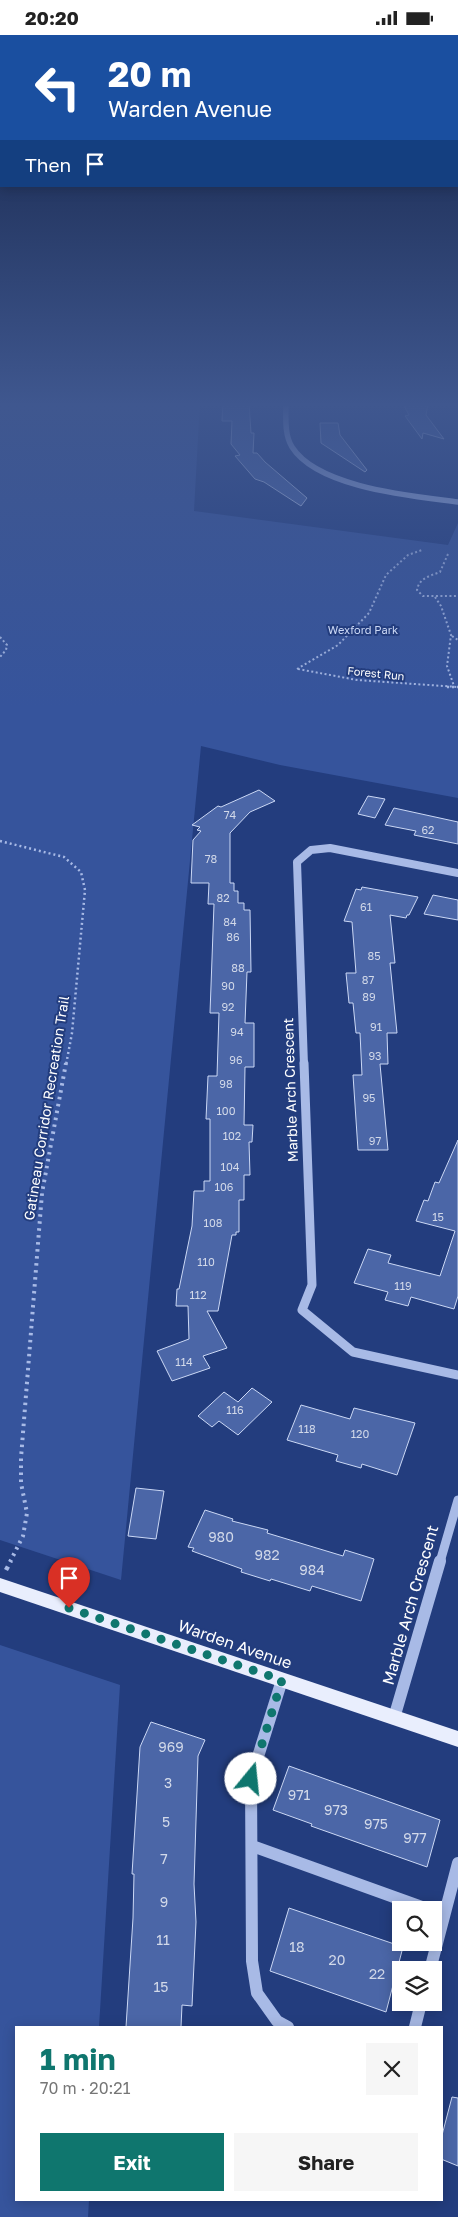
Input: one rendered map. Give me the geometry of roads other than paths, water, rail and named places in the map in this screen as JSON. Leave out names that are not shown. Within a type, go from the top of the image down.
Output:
[{"type":"main road","name":"Warden Avenue","points":[[2,1578],[282,1680],[458,1739]]},
{"type":"street","name":"Marble Arch Crescent","points":[[458,873],[330,848],[311,850],[297,862],[312,1285],[302,1310],[354,1352],[458,1375]]},
{"type":"street","name":"Marble Arch Crescent","points":[[394,1718],[458,1500]]},
{"type":"street","points":[[282,1680],[251,1779],[252,1961],[257,1993],[278,2021],[286,2026]]},
{"type":"street","points":[[252,1846],[405,1901]]},
{"type":"street","points":[[442,1905],[458,1863]]},
{"type":"street","points":[[415,2026],[419,2011]]},
{"type":"park label","name":"Wexford Park","points":[[363,629]]}]
